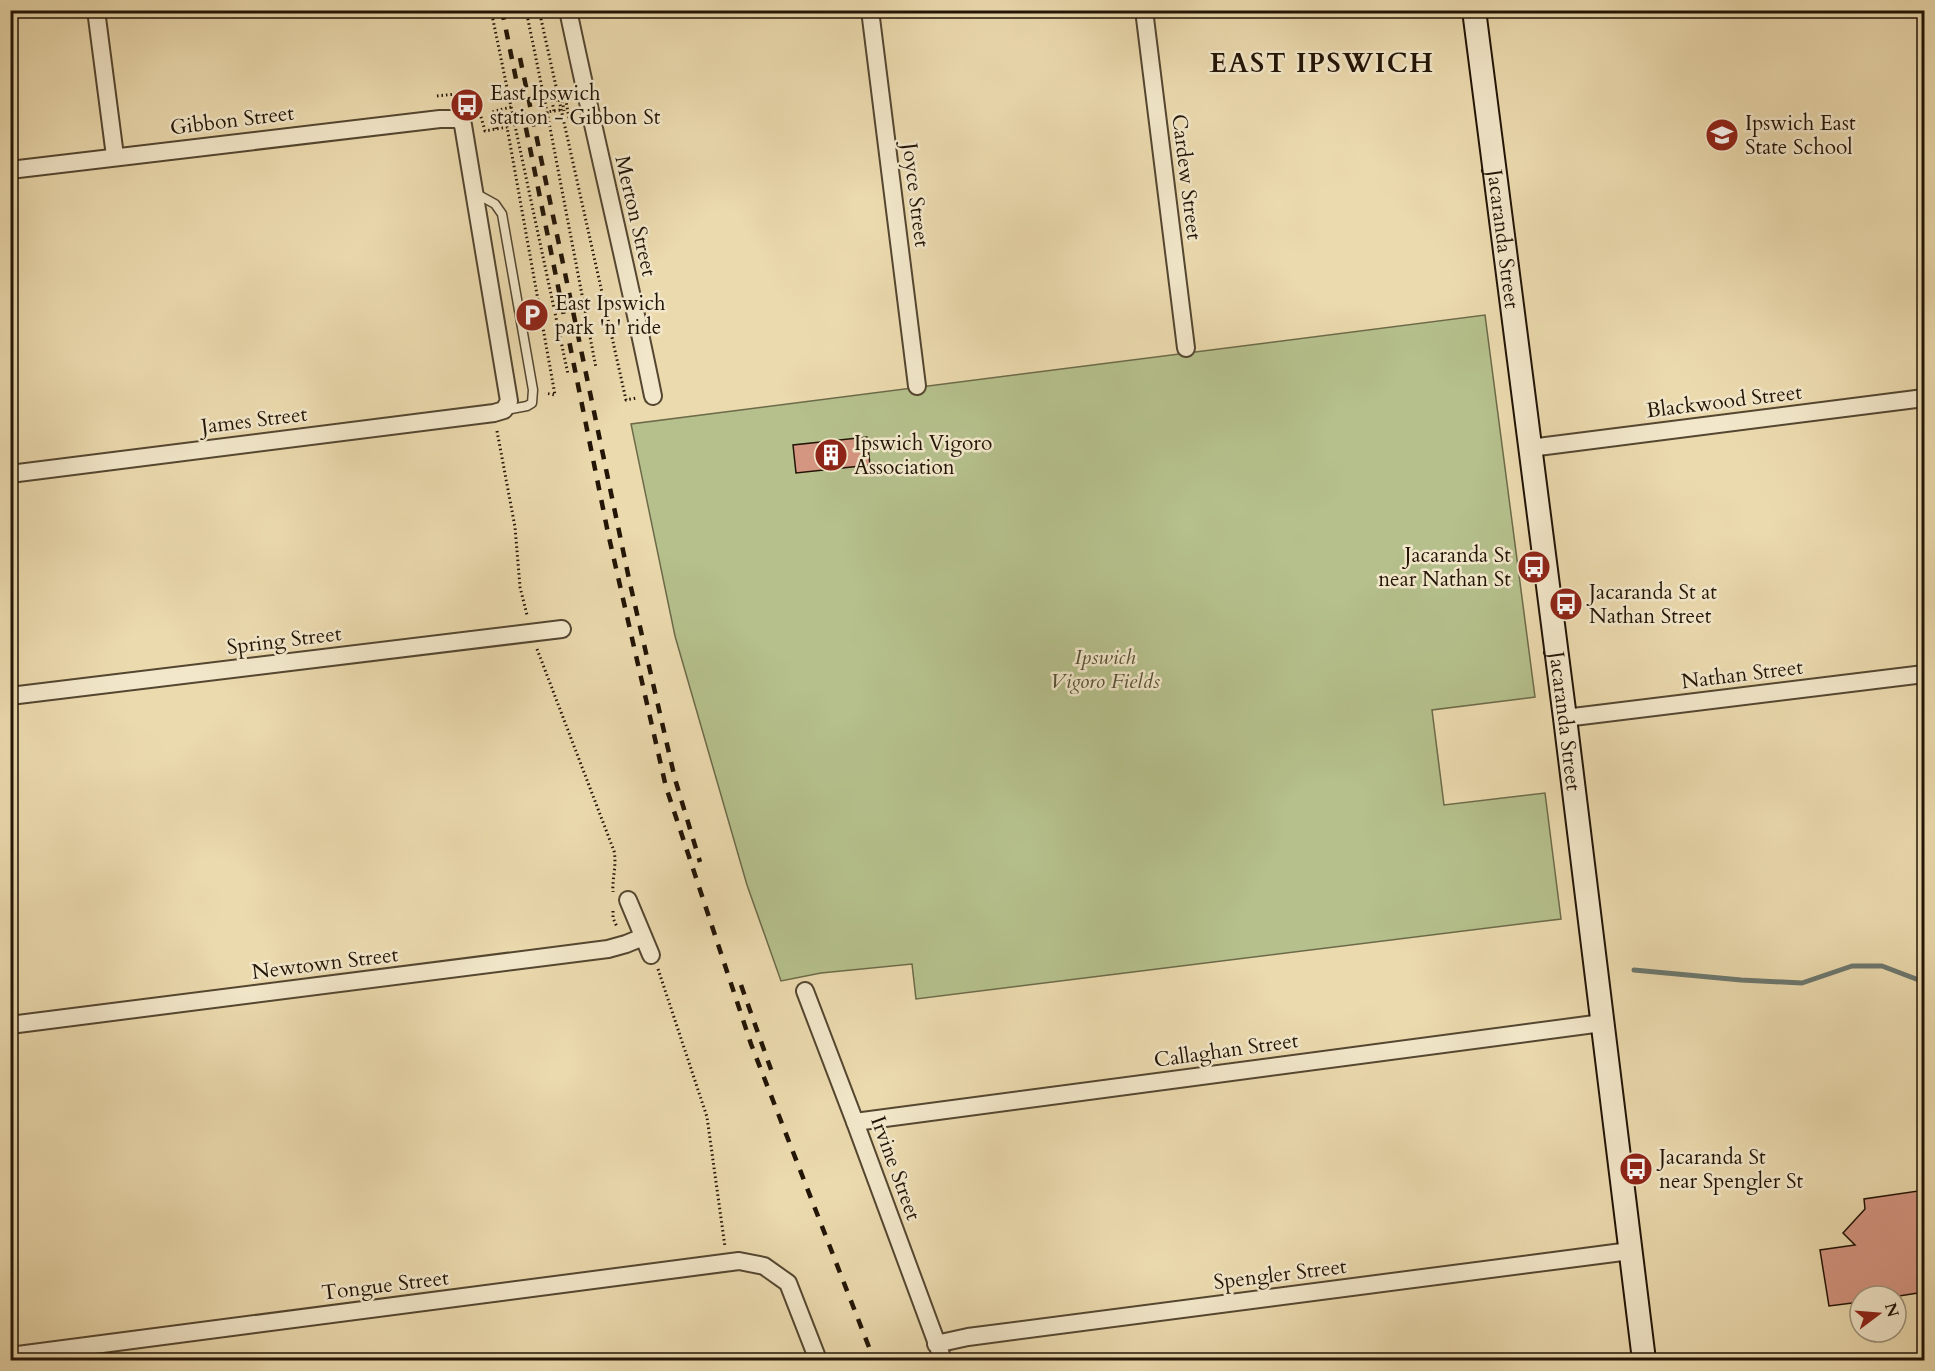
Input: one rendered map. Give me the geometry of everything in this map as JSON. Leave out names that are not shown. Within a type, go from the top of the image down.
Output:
[{"type":"street","points":[[96,10],[115,156]]},
{"type":"street","name":"Merton Street","points":[[568,10],[653,396]]},
{"type":"street","name":"Joyce Street","points":[[870,10],[917,386]]},
{"type":"street","name":"Cardew Street","points":[[1144,10],[1186,348]]},
{"type":"street","name":"Jacaranda Street","points":[[1474,10],[1565,718],[1644,1360]]},
{"type":"street","name":"Gibbon Street","points":[[10,170],[440,119],[459,119],[463,125],[475,193]]},
{"type":"street","points":[[475,193],[509,400],[504,410]]},
{"type":"street","name":"Blackwood Street","points":[[1530,448],[1924,398]]},
{"type":"street","name":"James Street","points":[[10,474],[504,410]]},
{"type":"street","name":"Spring Street","points":[[10,696],[562,629]]},
{"type":"street","name":"Nathan Street","points":[[1565,718],[1924,674]]},
{"type":"street","points":[[618,903],[643,937],[653,961]]},
{"type":"street","name":"Newtown Street","points":[[10,1025],[608,949],[626,945],[643,937]]},
{"type":"street","name":"Irvine Street","points":[[805,992],[943,1360]]},
{"type":"street","name":"Callaghan Street","points":[[855,1122],[1602,1023]]},
{"type":"street","name":"Spengler Street","points":[[936,1344],[968,1337],[1630,1251]]},
{"type":"street","name":"Tongue Street","points":[[10,1356],[739,1262],[764,1266],[788,1283],[818,1360]]},
{"type":"lane","points":[[475,193],[495,204],[502,214],[533,390],[532,403],[504,410]]},
{"type":"path","points":[[491,10],[568,374]]},
{"type":"path","points":[[526,10],[597,368]]},
{"type":"path","points":[[539,10],[626,400],[653,396]]},
{"type":"path","points":[[556,91],[564,90],[569,118]]},
{"type":"path","points":[[554,111],[552,101],[562,99],[562,110]]},
{"type":"path","points":[[496,129],[492,112],[511,107]]},
{"type":"path","points":[[499,110],[502,123]]},
{"type":"path","points":[[547,112],[562,110]]},
{"type":"path","points":[[507,127],[555,395],[533,390]]},
{"type":"path","points":[[496,429],[515,527],[520,587],[528,615]]},
{"type":"path","points":[[535,645],[614,851],[616,864],[613,883],[618,903],[613,918],[617,927]]},
{"type":"path","points":[[653,961],[659,971],[707,1117],[727,1263]]},
{"type":"green space","name":"Ipswich Vigoro Fields","points":[[1485,315],[1535,697],[1432,710],[1444,805],[1545,793],[1561,919],[916,999],[912,964],[821,973],[781,981],[747,885],[675,636],[631,424]]},
{"type":"building","name":"Ipswich Vigoro Association","points":[[867,437],[870,465],[796,473],[793,445]]},
{"type":"building","points":[[1918,1191],[1924,1239],[1924,1292],[1908,1295],[1908,1284],[1848,1284],[1848,1304],[1829,1306],[1820,1250],[1855,1245],[1843,1233],[1865,1209],[1864,1199]]},
{"type":"waterway","points":[[1634,970],[1802,983],[1852,966],[1882,966],[1924,982]]},
{"type":"railway","points":[[502,10],[608,533],[666,787],[751,1044],[874,1360]]},
{"type":"railway","points":[[520,58],[629,579],[675,779],[700,862]]},
{"type":"railway","points":[[741,985],[774,1078]]},
{"type":"place","name":"East Ipswich station - Gibbon St","points":[[467,105]]},
{"type":"place","name":"Ipswich East State School","points":[[1722,135]]},
{"type":"place","name":"East Ipswich park 'n' ride","points":[[532,315]]},
{"type":"place","name":"Ipswich Vigoro Association","points":[[831,455]]},
{"type":"place","name":"Jacaranda St near Nathan St","points":[[1534,567]]},
{"type":"place","name":"Jacaranda St at Nathan Street","points":[[1566,604]]},
{"type":"place","name":"Jacaranda St near Spengler St","points":[[1636,1169]]},
{"type":"district","name":"EAST IPSWICH","points":[[1322,63]]}]
